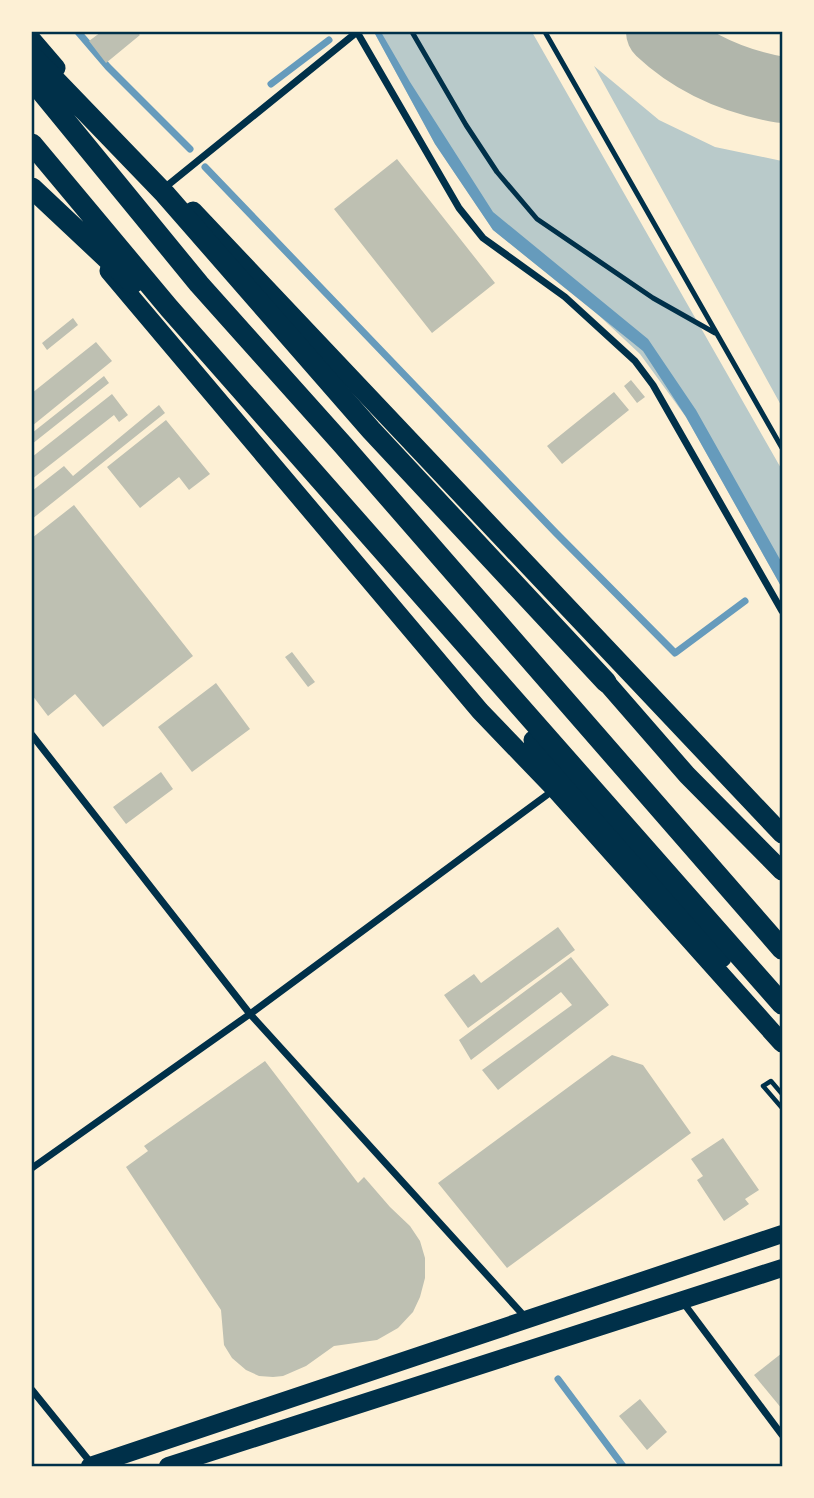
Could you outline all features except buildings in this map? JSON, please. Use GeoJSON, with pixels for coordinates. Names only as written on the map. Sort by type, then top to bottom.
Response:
{"type":"FeatureCollection","features":[{"type":"Feature","properties":{"kind":"highway"},"geometry":{"type":"LineString","coordinates":[[32,40],[782,834]]}},
{"type":"Feature","properties":{"kind":"highway"},"geometry":{"type":"LineString","coordinates":[[32,56],[165,194],[371,430],[606,682],[687,775],[782,871]]}},
{"type":"Feature","properties":{"kind":"highway"},"geometry":{"type":"LineString","coordinates":[[32,80],[199,284],[343,445],[782,949]]}},
{"type":"Feature","properties":{"kind":"highway"},"geometry":{"type":"LineString","coordinates":[[32,145],[169,309],[369,532],[782,1004]]}},
{"type":"Feature","properties":{"kind":"highway"},"geometry":{"type":"LineString","coordinates":[[32,188],[164,313],[317,477],[442,633],[533,740],[687,912],[782,1037]]}},
{"type":"Feature","properties":{"kind":"highway"},"geometry":{"type":"LineString","coordinates":[[32,188],[74,231],[199,376],[286,484],[480,711],[555,789],[782,1043]]}},
{"type":"Feature","properties":{"kind":"highway"},"geometry":{"type":"LineString","coordinates":[[32,204],[75,244],[125,276]]}},
{"type":"Feature","properties":{"kind":"main road"},"geometry":{"type":"LineString","coordinates":[[92,1466],[782,1234]]}},
{"type":"Feature","properties":{"kind":"main road"},"geometry":{"type":"LineString","coordinates":[[168,1466],[782,1268]]}},
{"type":"Feature","properties":{"kind":"street"},"geometry":{"type":"LineString","coordinates":[[168,185],[357,32],[459,208],[483,238],[565,297],[635,361],[653,385],[782,611]]}},
{"type":"Feature","properties":{"kind":"street"},"geometry":{"type":"LineString","coordinates":[[32,735],[250,1014],[526,1318]]}},
{"type":"Feature","properties":{"kind":"street"},"geometry":{"type":"LineString","coordinates":[[32,1168],[250,1014],[555,789]]}},
{"type":"Feature","properties":{"kind":"street"},"geometry":{"type":"LineString","coordinates":[[682,1300],[782,1435]]}},
{"type":"Feature","properties":{"kind":"street"},"geometry":{"type":"LineString","coordinates":[[32,1390],[92,1466]]}},
{"type":"Feature","properties":{"kind":"lane"},"geometry":{"type":"LineString","coordinates":[[412,32],[466,125],[497,172],[537,219],[653,298],[717,334]]}},
{"type":"Feature","properties":{"kind":"lane"},"geometry":{"type":"LineString","coordinates":[[545,32],[782,448]]}},
{"type":"Feature","properties":{"kind":"path"},"geometry":{"type":"LineString","coordinates":[[782,1094],[771,1081],[763,1086],[782,1108]]}},
{"type":"Feature","properties":{"kind":"shaded area"},"geometry":{"type":"Polygon","coordinates":[[[374,32],[532,32],[782,470],[782,588],[686,417],[640,354],[593,310],[493,230],[435,144],[374,32]]]}},
{"type":"Feature","properties":{"kind":"shaded area"},"geometry":{"type":"Polygon","coordinates":[[[594,66],[659,120],[715,147],[782,161],[782,407],[594,66]]]}},
{"type":"Feature","properties":{"kind":"water"},"geometry":{"type":"Polygon","coordinates":[[[374,32],[381,32],[493,212],[648,339],[696,410],[782,563],[782,588],[686,417],[643,351],[493,230],[435,144],[374,32]]]}},
{"type":"Feature","properties":{"kind":"waterway"},"geometry":{"type":"LineString","coordinates":[[78,32],[108,67],[190,149]]}},
{"type":"Feature","properties":{"kind":"waterway"},"geometry":{"type":"LineString","coordinates":[[271,84],[329,40]]}},
{"type":"Feature","properties":{"kind":"waterway"},"geometry":{"type":"LineString","coordinates":[[205,167],[556,533],[675,653],[745,601]]}},
{"type":"Feature","properties":{"kind":"waterway"},"geometry":{"type":"LineString","coordinates":[[558,1379],[623,1466]]}},
{"type":"Feature","properties":{"kind":"taxiway"},"geometry":{"type":"LineString","coordinates":[[659,32],[701,63],[732,77],[782,90]]}}]}
